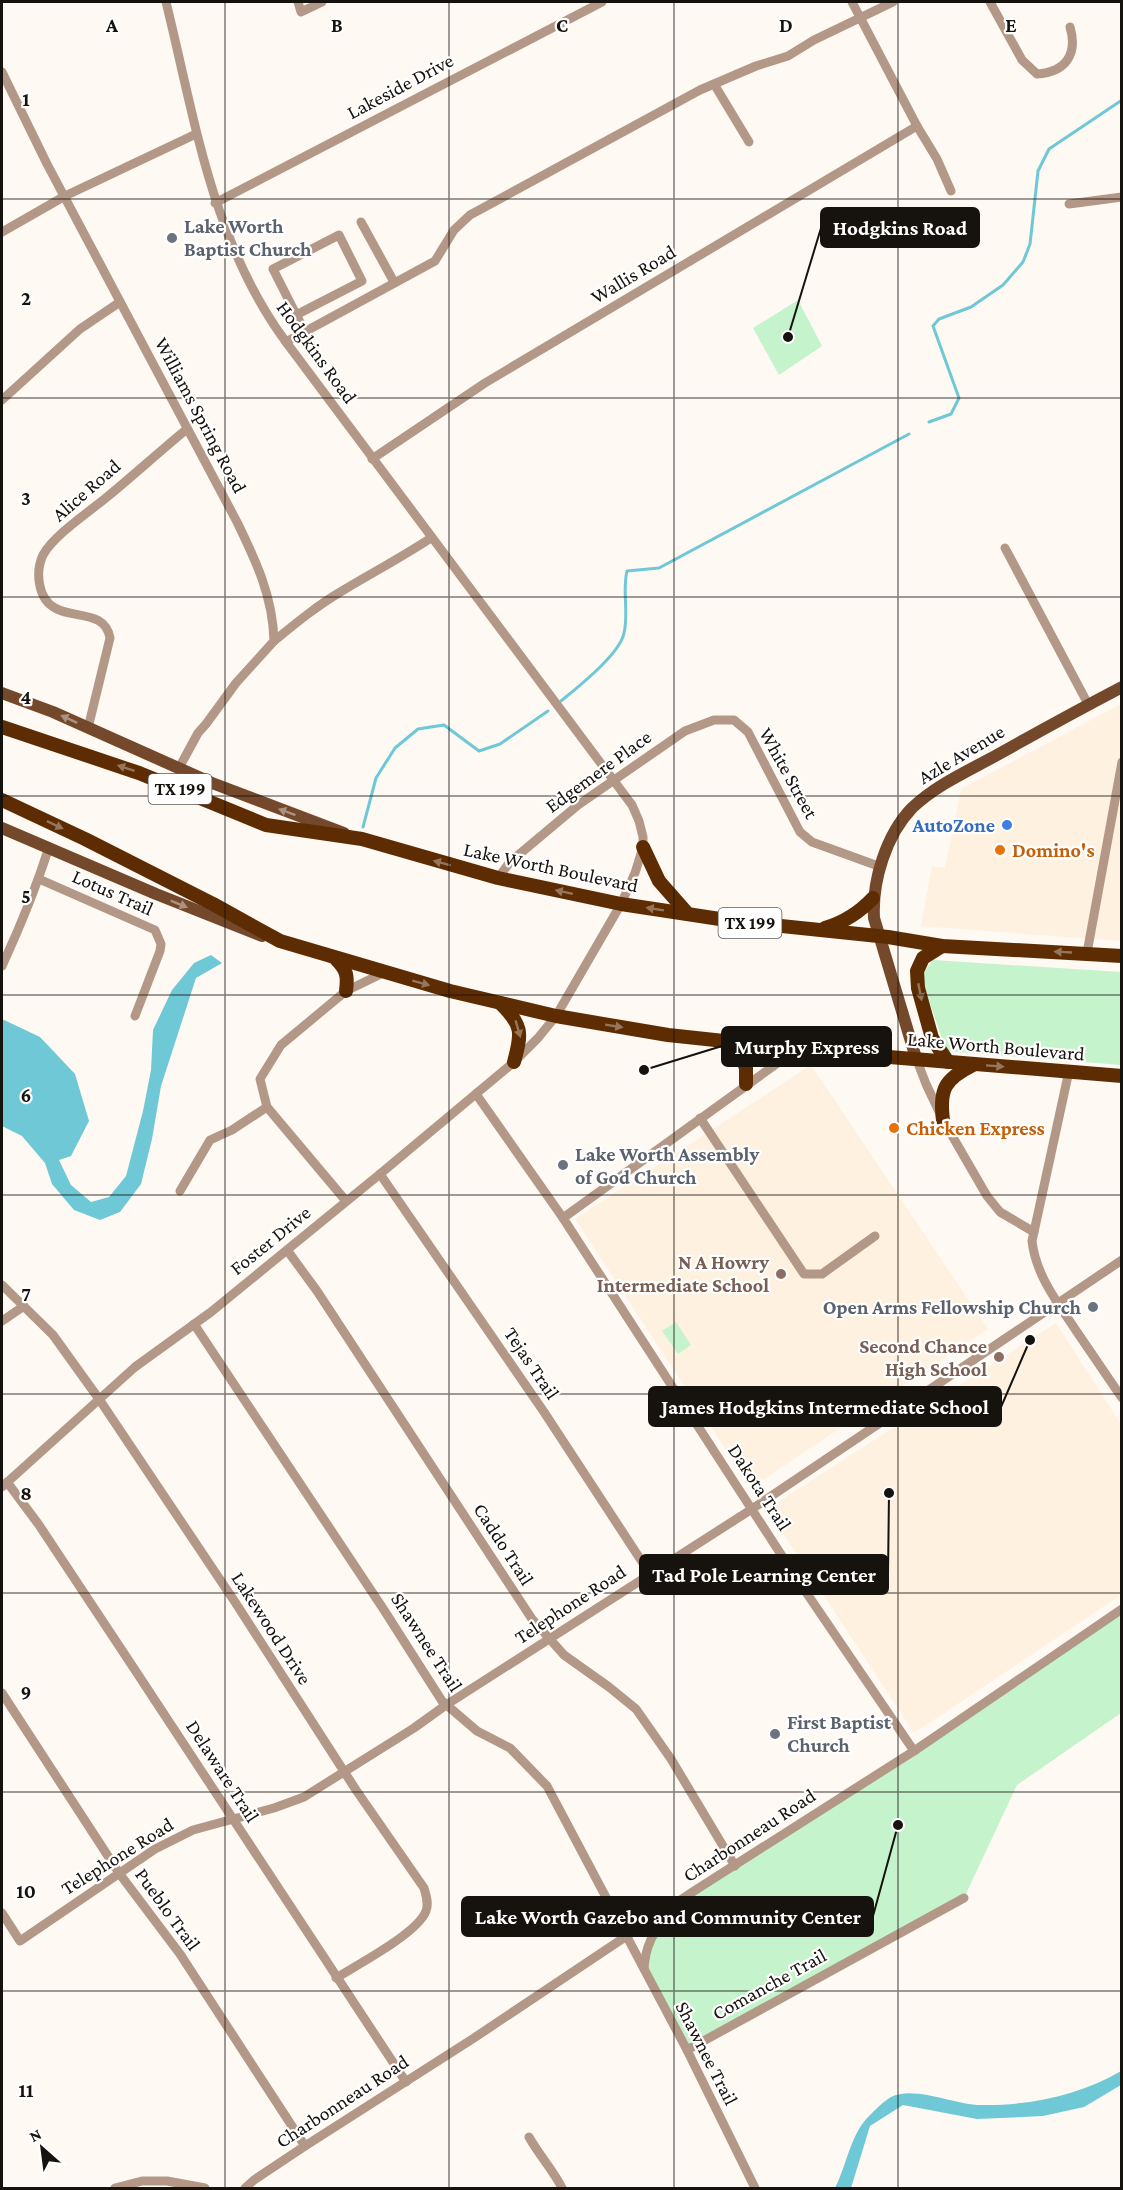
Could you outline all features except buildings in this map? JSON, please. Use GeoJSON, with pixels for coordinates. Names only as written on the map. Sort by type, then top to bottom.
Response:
{"type":"FeatureCollection","features":[{"type":"Feature","properties":{"kind":"highway","name":"TX 199"},"geometry":{"type":"LineString","coordinates":[[2,727],[140,772],[266,825],[362,839]]}},
{"type":"Feature","properties":{"kind":"highway"},"geometry":{"type":"LineString","coordinates":[[2,800],[85,839],[280,941]]}},
{"type":"Feature","properties":{"kind":"highway","name":"Lake Worth Boulevard"},"geometry":{"type":"LineString","coordinates":[[362,839],[498,878],[621,904],[942,946],[1122,956]]}},
{"type":"Feature","properties":{"kind":"highway"},"geometry":{"type":"LineString","coordinates":[[643,848],[659,881],[688,914]]}},
{"type":"Feature","properties":{"kind":"highway"},"geometry":{"type":"LineString","coordinates":[[818,930],[840,924],[862,910],[873,898]]}},
{"type":"Feature","properties":{"kind":"highway","name":"Lake Worth Boulevard"},"geometry":{"type":"LineString","coordinates":[[280,941],[383,973],[498,1002],[556,1016],[668,1035],[973,1065],[1122,1076]]}},
{"type":"Feature","properties":{"kind":"highway"},"geometry":{"type":"LineString","coordinates":[[942,946],[923,958],[917,971],[918,988],[932,1038],[948,1062]]}},
{"type":"Feature","properties":{"kind":"highway"},"geometry":{"type":"LineString","coordinates":[[336,959],[348,976],[346,991]]}},
{"type":"Feature","properties":{"kind":"highway"},"geometry":{"type":"LineString","coordinates":[[498,1002],[511,1014],[520,1031],[514,1062]]}},
{"type":"Feature","properties":{"kind":"highway"},"geometry":{"type":"LineString","coordinates":[[736,1043],[746,1068],[746,1084]]}},
{"type":"Feature","properties":{"kind":"highway"},"geometry":{"type":"LineString","coordinates":[[943,1120],[941,1102],[943,1090],[949,1080],[973,1065]]}},
{"type":"Feature","properties":{"kind":"main road","name":"Azle Avenue"},"geometry":{"type":"LineString","coordinates":[[916,1058],[874,918],[873,898],[893,834],[912,809],[940,786],[1122,687]]}},
{"type":"Feature","properties":{"kind":"main road","name":"Lake Worth Boulevard"},"geometry":{"type":"LineString","coordinates":[[2,693],[28,701],[179,768],[279,809],[362,839]]}},
{"type":"Feature","properties":{"kind":"main road","name":"Lake Worth Boulevard"},"geometry":{"type":"LineString","coordinates":[[2,828],[200,912],[280,941]]}},
{"type":"Feature","properties":{"kind":"street","name":"Hodgkins Road"},"geometry":{"type":"LineString","coordinates":[[166,2],[196,134],[215,203],[244,276],[286,342],[614,779],[632,805],[639,821],[643,848],[635,873],[621,904],[556,1016]]}},
{"type":"Feature","properties":{"kind":"street"},"geometry":{"type":"LineString","coordinates":[[298,2],[301,12],[322,2]]}},
{"type":"Feature","properties":{"kind":"street","name":"Lakeside Drive"},"geometry":{"type":"LineString","coordinates":[[215,203],[602,2]]}},
{"type":"Feature","properties":{"kind":"street"},"geometry":{"type":"LineString","coordinates":[[852,2],[917,126],[937,159],[951,191]]}},
{"type":"Feature","properties":{"kind":"street"},"geometry":{"type":"LineString","coordinates":[[286,342],[435,261],[454,230],[470,216],[714,84],[756,66],[788,56],[814,40],[893,2]]}},
{"type":"Feature","properties":{"kind":"street"},"geometry":{"type":"LineString","coordinates":[[990,2],[1022,60],[1037,74],[1052,72],[1065,63],[1071,54],[1074,40],[1070,27]]}},
{"type":"Feature","properties":{"kind":"street","name":"Williams Spring Road"},"geometry":{"type":"LineString","coordinates":[[2,72],[47,164],[259,566],[271,609],[274,641]]}},
{"type":"Feature","properties":{"kind":"street"},"geometry":{"type":"LineString","coordinates":[[714,84],[749,142]]}},
{"type":"Feature","properties":{"kind":"street","name":"Wallis Road"},"geometry":{"type":"LineString","coordinates":[[372,459],[485,383],[917,126]]}},
{"type":"Feature","properties":{"kind":"street"},"geometry":{"type":"LineString","coordinates":[[2,232],[65,196],[196,134]]}},
{"type":"Feature","properties":{"kind":"street"},"geometry":{"type":"LineString","coordinates":[[1069,204],[1122,196]]}},
{"type":"Feature","properties":{"kind":"street"},"geometry":{"type":"LineString","coordinates":[[361,222],[394,282]]}},
{"type":"Feature","properties":{"kind":"street"},"geometry":{"type":"LineString","coordinates":[[296,315],[362,281],[339,235],[273,269],[296,315],[305,332]]}},
{"type":"Feature","properties":{"kind":"street"},"geometry":{"type":"LineString","coordinates":[[2,400],[80,329],[120,302]]}},
{"type":"Feature","properties":{"kind":"street","name":"Alice Road"},"geometry":{"type":"LineString","coordinates":[[88,728],[110,638],[109,631],[95,618],[74,616],[53,608],[39,589],[40,564],[48,549],[73,524],[187,429]]}},
{"type":"Feature","properties":{"kind":"street"},"geometry":{"type":"LineString","coordinates":[[179,768],[198,733],[236,683],[274,641],[342,591],[431,538]]}},
{"type":"Feature","properties":{"kind":"street"},"geometry":{"type":"LineString","coordinates":[[1005,548],[1088,704]]}},
{"type":"Feature","properties":{"kind":"street","name":"Edgemere Place"},"geometry":{"type":"LineString","coordinates":[[498,878],[510,862],[578,805],[685,731],[714,720],[734,720]]}},
{"type":"Feature","properties":{"kind":"street","name":"White Street"},"geometry":{"type":"LineString","coordinates":[[734,720],[748,732],[800,832],[812,842],[881,867]]}},
{"type":"Feature","properties":{"kind":"street"},"geometry":{"type":"LineString","coordinates":[[1087,953],[1122,762]]}},
{"type":"Feature","properties":{"kind":"street"},"geometry":{"type":"LineString","coordinates":[[2,966],[39,879],[48,847]]}},
{"type":"Feature","properties":{"kind":"street","name":"Lotus Trail"},"geometry":{"type":"LineString","coordinates":[[39,879],[155,930],[161,945],[160,951],[135,1016]]}},
{"type":"Feature","properties":{"kind":"street"},"geometry":{"type":"LineString","coordinates":[[346,1201],[267,1107],[260,1080],[275,1052],[346,991],[383,973]]}},
{"type":"Feature","properties":{"kind":"street","name":"Foster Drive"},"geometry":{"type":"LineString","coordinates":[[4,1485],[135,1367],[194,1324],[287,1250],[476,1095],[514,1062],[556,1016]]}},
{"type":"Feature","properties":{"kind":"street"},"geometry":{"type":"LineString","coordinates":[[563,1218],[797,1048]]}},
{"type":"Feature","properties":{"kind":"street"},"geometry":{"type":"LineString","coordinates":[[916,1058],[943,1120],[994,1207],[1034,1232]]}},
{"type":"Feature","properties":{"kind":"street"},"geometry":{"type":"LineString","coordinates":[[1069,1071],[1032,1241],[1034,1255],[1044,1281],[1122,1398]]}},
{"type":"Feature","properties":{"kind":"street","name":"Dakota Trail"},"geometry":{"type":"LineString","coordinates":[[476,1095],[563,1218],[752,1509],[914,1750]]}},
{"type":"Feature","properties":{"kind":"street"},"geometry":{"type":"LineString","coordinates":[[180,1191],[210,1140],[232,1130],[267,1107]]}},
{"type":"Feature","properties":{"kind":"street"},"geometry":{"type":"LineString","coordinates":[[700,1118],[804,1274],[822,1274],[875,1236]]}},
{"type":"Feature","properties":{"kind":"street","name":"Tejas Trail"},"geometry":{"type":"LineString","coordinates":[[380,1174],[544,1412],[650,1574]]}},
{"type":"Feature","properties":{"kind":"street","name":"Caddo Trail"},"geometry":{"type":"LineString","coordinates":[[287,1250],[317,1291],[532,1619],[564,1655],[636,1709],[671,1759],[735,1866]]}},
{"type":"Feature","properties":{"kind":"street","name":"Telephone Road"},"geometry":{"type":"LineString","coordinates":[[2,1913],[20,1941],[119,1873],[176,1838],[193,1830],[233,1820],[304,1797],[752,1509],[1122,1260]]}},
{"type":"Feature","properties":{"kind":"street","name":"Lakewood Drive"},"geometry":{"type":"LineString","coordinates":[[2,1285],[53,1335],[99,1399],[235,1602],[344,1771],[424,1888],[427,1898],[426,1910],[405,1935],[336,1978]]}},
{"type":"Feature","properties":{"kind":"street"},"geometry":{"type":"LineString","coordinates":[[2,1321],[24,1306]]}},
{"type":"Feature","properties":{"kind":"street","name":"Shawnee Trail"},"geometry":{"type":"LineString","coordinates":[[194,1324],[446,1705],[477,1731],[510,1748],[547,1786],[687,2050],[755,2188]]}},
{"type":"Feature","properties":{"kind":"street","name":"Delaware Trail"},"geometry":{"type":"LineString","coordinates":[[4,1485],[39,1525],[406,2082]]}},
{"type":"Feature","properties":{"kind":"street","name":"Charbonneau Road"},"geometry":{"type":"LineString","coordinates":[[245,2188],[305,2146],[914,1750],[1122,1609]]}},
{"type":"Feature","properties":{"kind":"street","name":"Pueblo Trail"},"geometry":{"type":"LineString","coordinates":[[2,1694],[119,1873],[180,1954],[305,2146]]}},
{"type":"Feature","properties":{"kind":"street","name":"Comanche Trail"},"geometry":{"type":"LineString","coordinates":[[687,2050],[964,1898]]}},
{"type":"Feature","properties":{"kind":"street"},"geometry":{"type":"LineString","coordinates":[[644,1969],[645,1953],[654,1931],[675,1905]]}},
{"type":"Feature","properties":{"kind":"street"},"geometry":{"type":"LineString","coordinates":[[529,2137],[554,2172],[562,2188]]}},
{"type":"Feature","properties":{"kind":"street"},"geometry":{"type":"LineString","coordinates":[[115,2188],[142,2181],[166,2181],[205,2188]]}},
{"type":"Feature","properties":{"kind":"shaded area"},"geometry":{"type":"Polygon","coordinates":[[[1121,704],[1121,941],[921,926],[932,866],[945,868],[961,789],[1121,704]]]}},
{"type":"Feature","properties":{"kind":"shaded area","name":"N A Howry Intermediate School"},"geometry":{"type":"Polygon","coordinates":[[[811,1065],[988,1329],[751,1488],[575,1219],[811,1065]]]}},
{"type":"Feature","properties":{"kind":"shaded area"},"geometry":{"type":"Polygon","coordinates":[[[1056,1323],[1121,1424],[1121,1595],[914,1733],[767,1509],[1056,1323]]]}},
{"type":"Feature","properties":{"kind":"green space"},"geometry":{"type":"Polygon","coordinates":[[[798,300],[822,346],[779,375],[753,328],[798,300]]]}},
{"type":"Feature","properties":{"kind":"green space"},"geometry":{"type":"Polygon","coordinates":[[[933,960],[1121,972],[1121,1065],[946,1051],[921,976],[933,960]]]}},
{"type":"Feature","properties":{"kind":"green space"},"geometry":{"type":"Polygon","coordinates":[[[676,1322],[691,1345],[678,1354],[662,1331],[676,1322]]]}},
{"type":"Feature","properties":{"kind":"green space"},"geometry":{"type":"Polygon","coordinates":[[[1121,1609],[1121,1713],[1017,1785],[964,1898],[687,2050],[644,1969],[649,1942],[674,1904],[1121,1609]]]}},
{"type":"Feature","properties":{"kind":"water"},"geometry":{"type":"Polygon","coordinates":[[[211,955],[222,963],[196,978],[161,1086],[141,1184],[120,1212],[100,1220],[74,1210],[52,1184],[45,1163],[22,1136],[2,1126],[2,1019],[40,1037],[75,1074],[89,1121],[71,1156],[59,1160],[71,1185],[91,1202],[109,1197],[126,1176],[151,1070],[153,1030],[172,990],[194,963],[211,955]]]}},
{"type":"Feature","properties":{"kind":"water"},"geometry":{"type":"Polygon","coordinates":[[[1121,2071],[1121,2085],[1084,2107],[1043,2116],[977,2119],[903,2105],[870,2126],[851,2188],[835,2188],[858,2131],[870,2115],[891,2097],[900,2094],[923,2094],[981,2105],[1035,2101],[1072,2093],[1121,2071]]]}},
{"type":"Feature","properties":{"kind":"waterway"},"geometry":{"type":"LineString","coordinates":[[929,422],[951,414],[959,398],[933,326],[939,319],[971,307],[1003,285],[1023,262],[1030,244],[1038,171],[1049,149],[1122,100]]}},
{"type":"Feature","properties":{"kind":"waterway"},"geometry":{"type":"LineString","coordinates":[[561,701],[597,670],[621,641],[625,625],[627,571],[659,568],[909,434]]}},
{"type":"Feature","properties":{"kind":"waterway"},"geometry":{"type":"LineString","coordinates":[[363,827],[376,778],[395,748],[418,729],[444,725],[479,751],[500,744],[548,711]]}},
{"type":"Feature","properties":{"kind":"place","name":"Lake Worth Baptist Church"},"geometry":{"type":"Point","coordinates":[172,238]}},
{"type":"Feature","properties":{"kind":"place","name":"Hodgkins Road"},"geometry":{"type":"Point","coordinates":[788,337]}},
{"type":"Feature","properties":{"kind":"place","name":"AutoZone"},"geometry":{"type":"Point","coordinates":[1007,825]}},
{"type":"Feature","properties":{"kind":"place","name":"Domino's"},"geometry":{"type":"Point","coordinates":[1000,850]}},
{"type":"Feature","properties":{"kind":"place","name":"Murphy Express"},"geometry":{"type":"Point","coordinates":[644,1070]}},
{"type":"Feature","properties":{"kind":"place","name":"Chicken Express"},"geometry":{"type":"Point","coordinates":[894,1128]}},
{"type":"Feature","properties":{"kind":"place","name":"Lake Worth Assembly of God Church"},"geometry":{"type":"Point","coordinates":[563,1165]}},
{"type":"Feature","properties":{"kind":"place","name":"N A Howry Intermediate School"},"geometry":{"type":"Point","coordinates":[781,1274]}},
{"type":"Feature","properties":{"kind":"place","name":"Open Arms Fellowship Church"},"geometry":{"type":"Point","coordinates":[1093,1307]}},
{"type":"Feature","properties":{"kind":"place","name":"James Hodgkins Intermediate School"},"geometry":{"type":"Point","coordinates":[1030,1340]}},
{"type":"Feature","properties":{"kind":"place","name":"Second Chance High School"},"geometry":{"type":"Point","coordinates":[999,1357]}},
{"type":"Feature","properties":{"kind":"place","name":"Tad Pole Learning Center"},"geometry":{"type":"Point","coordinates":[889,1493]}},
{"type":"Feature","properties":{"kind":"place","name":"First Baptist Church"},"geometry":{"type":"Point","coordinates":[775,1734]}},
{"type":"Feature","properties":{"kind":"place","name":"Lake Worth Gazebo and Community Center"},"geometry":{"type":"Point","coordinates":[898,1825]}}]}
